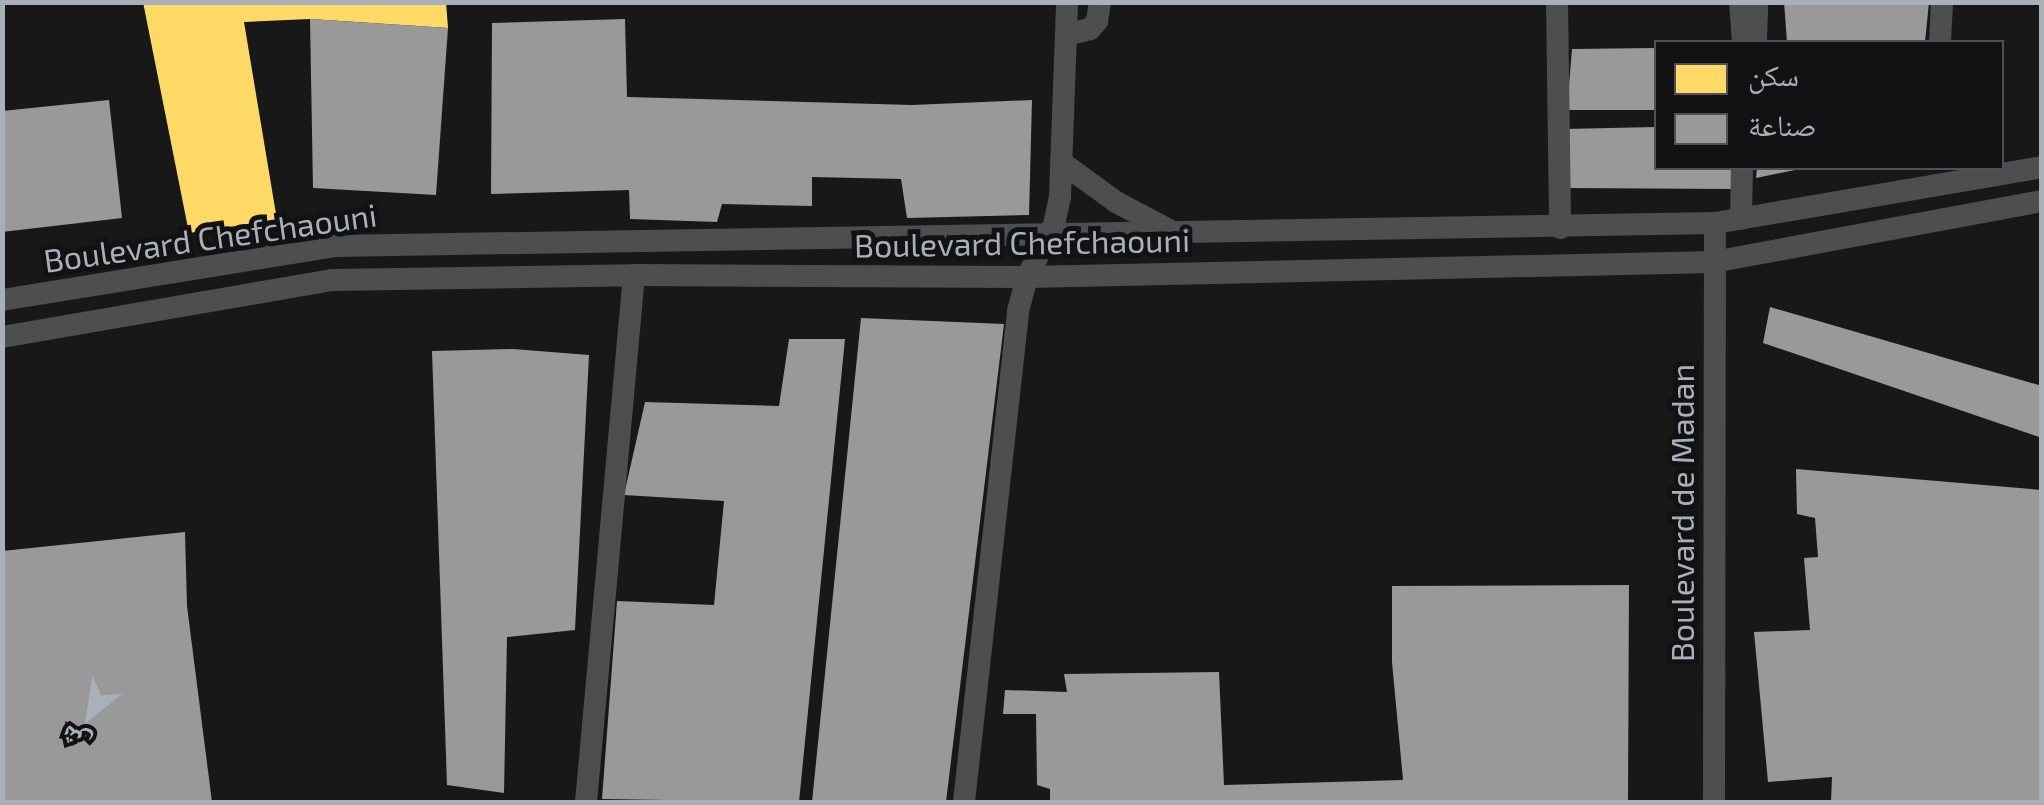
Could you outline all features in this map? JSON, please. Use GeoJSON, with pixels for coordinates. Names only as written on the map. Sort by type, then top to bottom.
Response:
{"type":"FeatureCollection","features":[{"type":"Feature","properties":{"kind":"street"},"geometry":{"type":"LineString","coordinates":[[964,802],[1018,311],[1027,277],[1050,237],[1060,197],[1067,2]]}},
{"type":"Feature","properties":{"kind":"street"},"geometry":{"type":"LineString","coordinates":[[1066,35],[1090,28],[1098,20],[1100,2]]}},
{"type":"Feature","properties":{"kind":"street"},"geometry":{"type":"LineString","coordinates":[[1557,2],[1560,228]]}},
{"type":"Feature","properties":{"kind":"street"},"geometry":{"type":"LineString","coordinates":[[1740,2],[1743,40]]}},
{"type":"Feature","properties":{"kind":"street"},"geometry":{"type":"LineString","coordinates":[[1756,40],[1757,2]]}},
{"type":"Feature","properties":{"kind":"street"},"geometry":{"type":"LineString","coordinates":[[1940,40],[1942,2]]}},
{"type":"Feature","properties":{"kind":"street"},"geometry":{"type":"LineString","coordinates":[[1061,162],[1116,202],[1177,233]]}},
{"type":"Feature","properties":{"kind":"street","name":"Boulevard Chefchaouni"},"geometry":{"type":"LineString","coordinates":[[2,300],[335,246],[1715,224],[1933,177],[2042,167]]}},
{"type":"Feature","properties":{"kind":"street"},"geometry":{"type":"LineString","coordinates":[[1742,170],[1745,218]]}},
{"type":"Feature","properties":{"kind":"street"},"geometry":{"type":"LineString","coordinates":[[1745,218],[1750,170]]}},
{"type":"Feature","properties":{"kind":"street","name":"Boulevard Chefchaouni"},"geometry":{"type":"LineString","coordinates":[[2,336],[332,280],[634,275],[1027,277],[1713,262],[2042,200]]}},
{"type":"Feature","properties":{"kind":"street","name":"Boulevard de Madan"},"geometry":{"type":"LineString","coordinates":[[1714,802],[1715,224]]}},
{"type":"Feature","properties":{"kind":"street"},"geometry":{"type":"LineString","coordinates":[[1389,230],[1391,268]]}},
{"type":"Feature","properties":{"kind":"street"},"geometry":{"type":"LineString","coordinates":[[586,802],[634,275]]}},
{"type":"Feature","properties":{"kind":"building: سكن"},"geometry":{"type":"Polygon","coordinates":[[[143,2],[446,2],[448,28],[310,19],[244,22],[277,220],[189,233],[143,2]]]}},
{"type":"Feature","properties":{"kind":"building: صناعة"},"geometry":{"type":"Polygon","coordinates":[[[1784,2],[1929,2],[1925,40],[1787,40],[1784,2]]]}},
{"type":"Feature","properties":{"kind":"building: صناعة"},"geometry":{"type":"Polygon","coordinates":[[[310,19],[448,28],[436,195],[313,188],[310,19]]]}},
{"type":"Feature","properties":{"kind":"building: صناعة"},"geometry":{"type":"Polygon","coordinates":[[[625,19],[627,97],[912,105],[1032,100],[1029,215],[907,218],[901,179],[812,177],[812,206],[722,204],[717,222],[630,219],[629,190],[491,194],[492,23],[625,19]]]}},
{"type":"Feature","properties":{"kind":"building: صناعة"},"geometry":{"type":"Polygon","coordinates":[[[1654,48],[1654,110],[1567,110],[1572,49],[1654,48]]]}},
{"type":"Feature","properties":{"kind":"building: صناعة"},"geometry":{"type":"Polygon","coordinates":[[[109,100],[122,218],[2,232],[2,111],[109,100]]]}},
{"type":"Feature","properties":{"kind":"building: صناعة"},"geometry":{"type":"Polygon","coordinates":[[[1654,127],[1654,170],[1733,170],[1732,189],[1565,188],[1564,129],[1654,127]]]}},
{"type":"Feature","properties":{"kind":"building: صناعة"},"geometry":{"type":"Polygon","coordinates":[[[1757,170],[1795,170],[1756,178],[1757,170]]]}},
{"type":"Feature","properties":{"kind":"building: صناعة"},"geometry":{"type":"Polygon","coordinates":[[[1770,307],[2042,386],[2042,438],[1763,343],[1770,307]]]}},
{"type":"Feature","properties":{"kind":"building: صناعة"},"geometry":{"type":"Polygon","coordinates":[[[861,318],[1004,324],[946,802],[812,802],[861,318]]]}},
{"type":"Feature","properties":{"kind":"building: صناعة"},"geometry":{"type":"Polygon","coordinates":[[[789,339],[845,339],[799,802],[602,799],[617,601],[714,605],[724,501],[624,495],[645,402],[779,406],[789,339]]]}},
{"type":"Feature","properties":{"kind":"building: صناعة"},"geometry":{"type":"Polygon","coordinates":[[[513,349],[589,355],[575,630],[507,637],[504,793],[447,785],[432,351],[513,349]]]}},
{"type":"Feature","properties":{"kind":"building: صناعة"},"geometry":{"type":"Polygon","coordinates":[[[1796,469],[2042,490],[2042,802],[1831,802],[1832,777],[1768,782],[1754,632],[1810,630],[1804,558],[1818,557],[1815,518],[1797,514],[1796,469]]]}},
{"type":"Feature","properties":{"kind":"building: صناعة"},"geometry":{"type":"Polygon","coordinates":[[[185,532],[187,606],[212,802],[2,802],[2,551],[185,532]]]}},
{"type":"Feature","properties":{"kind":"building: صناعة"},"geometry":{"type":"Polygon","coordinates":[[[1629,585],[1628,802],[1050,802],[1050,789],[1037,785],[1036,714],[1003,714],[1005,690],[1067,692],[1064,674],[1219,672],[1224,785],[1403,780],[1392,662],[1392,586],[1629,585]]]}}]}
